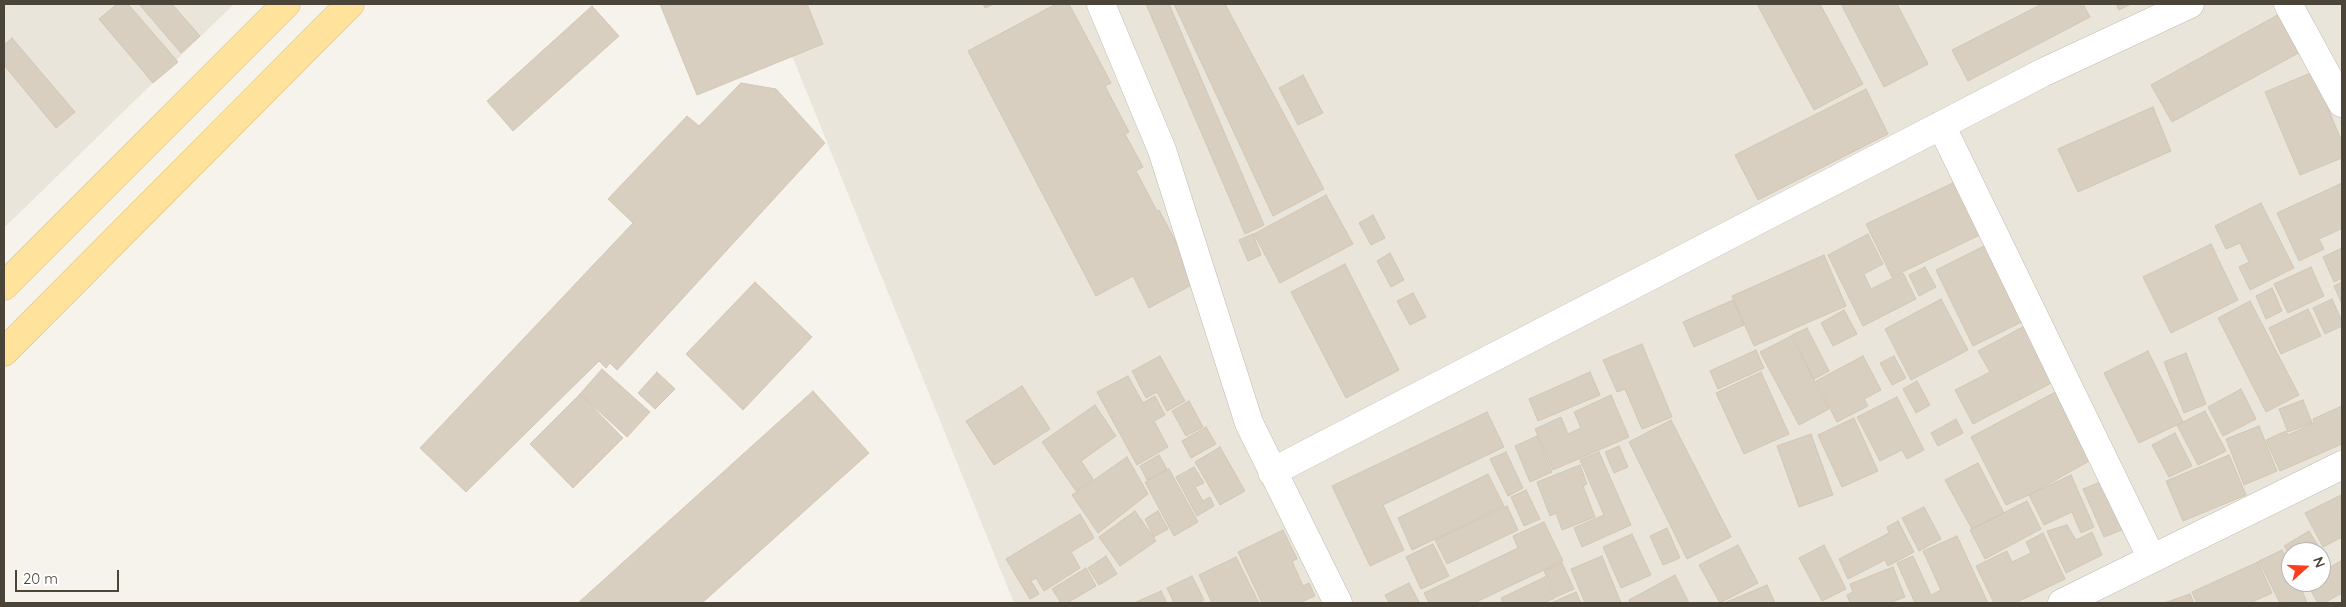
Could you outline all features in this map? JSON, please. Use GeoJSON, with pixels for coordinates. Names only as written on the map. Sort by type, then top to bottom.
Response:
{"type":"FeatureCollection","features":[{"type":"Feature","properties":{"kind":"main road"},"geometry":{"type":"LineString","coordinates":[[4,286],[286,4]]}},
{"type":"Feature","properties":{"kind":"main road"},"geometry":{"type":"LineString","coordinates":[[4,352],[350,4]]}},
{"type":"Feature","properties":{"kind":"street"},"geometry":{"type":"LineString","coordinates":[[1101,4],[1162,150],[1246,414],[1272,472],[1338,603]]}},
{"type":"Feature","properties":{"kind":"street"},"geometry":{"type":"LineString","coordinates":[[1272,472],[2044,72],[2190,4]]}},
{"type":"Feature","properties":{"kind":"street"},"geometry":{"type":"LineString","coordinates":[[2288,4],[2342,103]]}},
{"type":"Feature","properties":{"kind":"street"},"geometry":{"type":"LineString","coordinates":[[1941,125],[2152,559]]}},
{"type":"Feature","properties":{"kind":"street"},"geometry":{"type":"LineString","coordinates":[[2062,603],[2342,465]]}},
{"type":"Feature","properties":{"kind":"shaded area"},"geometry":{"type":"Polygon","coordinates":[[[4,4],[234,4],[4,228],[4,4]]]}},
{"type":"Feature","properties":{"kind":"shaded area"},"geometry":{"type":"Polygon","coordinates":[[[771,4],[2342,4],[2342,603],[1014,603],[771,4]]]}},
{"type":"Feature","properties":{"kind":"building"},"geometry":{"type":"Polygon","coordinates":[[[117,4],[128,4],[178,62],[153,83],[99,19],[117,4]]]}},
{"type":"Feature","properties":{"kind":"building"},"geometry":{"type":"Polygon","coordinates":[[[139,4],[172,4],[200,36],[181,53],[139,4]]]}},
{"type":"Feature","properties":{"kind":"building"},"geometry":{"type":"Polygon","coordinates":[[[660,4],[807,4],[823,44],[697,95],[660,4]]]}},
{"type":"Feature","properties":{"kind":"building"},"geometry":{"type":"Polygon","coordinates":[[[983,4],[994,4],[985,8],[983,4]]]}},
{"type":"Feature","properties":{"kind":"building"},"geometry":{"type":"Polygon","coordinates":[[[1056,4],[1069,4],[1111,83],[1105,86],[1129,132],[1125,134],[1143,167],[1136,171],[1197,282],[1149,308],[1133,276],[1096,296],[968,51],[1056,4]]]}},
{"type":"Feature","properties":{"kind":"building"},"geometry":{"type":"Polygon","coordinates":[[[1146,4],[1169,4],[1264,225],[1245,234],[1146,4]]]}},
{"type":"Feature","properties":{"kind":"building"},"geometry":{"type":"Polygon","coordinates":[[[1174,4],[1225,4],[1324,189],[1273,216],[1174,4]]]}},
{"type":"Feature","properties":{"kind":"building"},"geometry":{"type":"Polygon","coordinates":[[[1757,4],[1820,4],[1863,84],[1814,110],[1757,4]]]}},
{"type":"Feature","properties":{"kind":"building"},"geometry":{"type":"Polygon","coordinates":[[[1841,4],[1897,4],[1928,64],[1884,87],[1841,4]]]}},
{"type":"Feature","properties":{"kind":"building"},"geometry":{"type":"Polygon","coordinates":[[[2042,4],[2083,4],[2090,17],[1968,81],[1952,50],[2042,4]]]}},
{"type":"Feature","properties":{"kind":"building"},"geometry":{"type":"Polygon","coordinates":[[[2116,4],[2131,4],[2119,10],[2116,4]]]}},
{"type":"Feature","properties":{"kind":"building"},"geometry":{"type":"Polygon","coordinates":[[[592,6],[619,36],[513,131],[487,101],[592,6]]]}},
{"type":"Feature","properties":{"kind":"building"},"geometry":{"type":"Polygon","coordinates":[[[2283,12],[2304,50],[2172,122],[2151,85],[2283,12]]]}},
{"type":"Feature","properties":{"kind":"building"},"geometry":{"type":"Polygon","coordinates":[[[12,38],[75,112],[56,128],[4,65],[4,45],[12,38]]]}},
{"type":"Feature","properties":{"kind":"building"},"geometry":{"type":"Polygon","coordinates":[[[2313,72],[2342,142],[2342,158],[2300,175],[2265,92],[2313,72]]]}},
{"type":"Feature","properties":{"kind":"building"},"geometry":{"type":"Polygon","coordinates":[[[1303,75],[1323,113],[1298,125],[1279,88],[1303,75]]]}},
{"type":"Feature","properties":{"kind":"building"},"geometry":{"type":"Polygon","coordinates":[[[741,83],[776,89],[825,143],[617,370],[610,363],[606,368],[599,361],[466,492],[420,448],[633,223],[608,199],[687,116],[699,126],[741,83]]]}},
{"type":"Feature","properties":{"kind":"building"},"geometry":{"type":"Polygon","coordinates":[[[1866,89],[1888,134],[1758,200],[1735,155],[1866,89]]]}},
{"type":"Feature","properties":{"kind":"building"},"geometry":{"type":"Polygon","coordinates":[[[2153,107],[2171,151],[2078,192],[2058,149],[2153,107]]]}},
{"type":"Feature","properties":{"kind":"building"},"geometry":{"type":"Polygon","coordinates":[[[1957,181],[1982,234],[1892,277],[1866,224],[1957,181]]]}},
{"type":"Feature","properties":{"kind":"building"},"geometry":{"type":"Polygon","coordinates":[[[2342,183],[2342,232],[2341,229],[2319,239],[2324,249],[2299,261],[2277,213],[2342,183]]]}},
{"type":"Feature","properties":{"kind":"building"},"geometry":{"type":"Polygon","coordinates":[[[1326,195],[1353,244],[1280,283],[1254,234],[1326,195]]]}},
{"type":"Feature","properties":{"kind":"building"},"geometry":{"type":"Polygon","coordinates":[[[2261,203],[2294,268],[2250,290],[2239,267],[2249,262],[2240,243],[2226,249],[2215,226],[2261,203]]]}},
{"type":"Feature","properties":{"kind":"building"},"geometry":{"type":"Polygon","coordinates":[[[1373,215],[1385,238],[1371,245],[1359,223],[1373,215]]]}},
{"type":"Feature","properties":{"kind":"building"},"geometry":{"type":"Polygon","coordinates":[[[1253,234],[1261,255],[1248,261],[1239,240],[1253,234]]]}},
{"type":"Feature","properties":{"kind":"building"},"geometry":{"type":"Polygon","coordinates":[[[1868,234],[1883,264],[1864,274],[1871,289],[1903,273],[1916,299],[1863,326],[1828,255],[1868,234]]]}},
{"type":"Feature","properties":{"kind":"building"},"geometry":{"type":"Polygon","coordinates":[[[1990,243],[2028,319],[1973,346],[1936,270],[1990,243]]]}},
{"type":"Feature","properties":{"kind":"building"},"geometry":{"type":"Polygon","coordinates":[[[2211,244],[2238,300],[2171,333],[2143,277],[2211,244]]]}},
{"type":"Feature","properties":{"kind":"building"},"geometry":{"type":"Polygon","coordinates":[[[2342,248],[2342,278],[2334,282],[2323,257],[2342,248]]]}},
{"type":"Feature","properties":{"kind":"building"},"geometry":{"type":"Polygon","coordinates":[[[1390,253],[1404,280],[1391,287],[1377,261],[1390,253]]]}},
{"type":"Feature","properties":{"kind":"building"},"geometry":{"type":"Polygon","coordinates":[[[1824,255],[1846,306],[1754,346],[1732,296],[1824,255]]]}},
{"type":"Feature","properties":{"kind":"building"},"geometry":{"type":"Polygon","coordinates":[[[1345,264],[1399,370],[1346,398],[1291,292],[1345,264]]]}},
{"type":"Feature","properties":{"kind":"building"},"geometry":{"type":"Polygon","coordinates":[[[1925,267],[1936,287],[1919,296],[1909,275],[1925,267]]]}},
{"type":"Feature","properties":{"kind":"building"},"geometry":{"type":"Polygon","coordinates":[[[2311,267],[2324,296],[2288,313],[2274,284],[2311,267]]]}},
{"type":"Feature","properties":{"kind":"building"},"geometry":{"type":"Polygon","coordinates":[[[755,282],[812,337],[743,410],[686,354],[755,282]]]}},
{"type":"Feature","properties":{"kind":"building"},"geometry":{"type":"Polygon","coordinates":[[[2342,282],[2342,304],[2334,286],[2342,282]]]}},
{"type":"Feature","properties":{"kind":"building"},"geometry":{"type":"Polygon","coordinates":[[[2272,288],[2282,311],[2266,319],[2256,296],[2272,288]]]}},
{"type":"Feature","properties":{"kind":"building"},"geometry":{"type":"Polygon","coordinates":[[[1413,293],[1426,317],[1410,325],[1397,301],[1413,293]]]}},
{"type":"Feature","properties":{"kind":"building"},"geometry":{"type":"Polygon","coordinates":[[[1941,299],[1968,350],[1911,380],[1885,329],[1941,299]]]}},
{"type":"Feature","properties":{"kind":"building"},"geometry":{"type":"Polygon","coordinates":[[[2332,299],[2342,321],[2342,326],[2325,334],[2313,308],[2332,299]]]}},
{"type":"Feature","properties":{"kind":"building"},"geometry":{"type":"Polygon","coordinates":[[[1733,300],[1744,325],[1694,347],[1683,322],[1733,300]]]}},
{"type":"Feature","properties":{"kind":"building"},"geometry":{"type":"Polygon","coordinates":[[[2250,301],[2299,395],[2266,412],[2218,318],[2250,301]]]}},
{"type":"Feature","properties":{"kind":"building"},"geometry":{"type":"Polygon","coordinates":[[[2308,309],[2321,336],[2281,354],[2269,328],[2308,309]]]}},
{"type":"Feature","properties":{"kind":"building"},"geometry":{"type":"Polygon","coordinates":[[[1844,310],[1857,334],[1833,346],[1821,323],[1844,310]]]}},
{"type":"Feature","properties":{"kind":"building"},"geometry":{"type":"Polygon","coordinates":[[[2030,323],[2059,379],[1973,424],[1955,390],[1990,372],[1978,351],[2030,323]]]}},
{"type":"Feature","properties":{"kind":"building"},"geometry":{"type":"Polygon","coordinates":[[[1807,328],[1829,371],[1814,379],[1792,335],[1807,328]]]}},
{"type":"Feature","properties":{"kind":"building"},"geometry":{"type":"Polygon","coordinates":[[[1791,336],[1829,409],[1799,425],[1760,352],[1791,336]]]}},
{"type":"Feature","properties":{"kind":"building"},"geometry":{"type":"Polygon","coordinates":[[[1642,344],[1672,417],[1642,429],[1625,389],[1617,392],[1603,360],[1642,344]]]}},
{"type":"Feature","properties":{"kind":"building"},"geometry":{"type":"Polygon","coordinates":[[[1756,350],[1764,368],[1718,389],[1710,371],[1756,350]]]}},
{"type":"Feature","properties":{"kind":"building"},"geometry":{"type":"Polygon","coordinates":[[[2148,351],[2183,422],[2139,443],[2104,373],[2148,351]]]}},
{"type":"Feature","properties":{"kind":"building"},"geometry":{"type":"Polygon","coordinates":[[[2186,353],[2206,404],[2184,413],[2164,362],[2186,353]]]}},
{"type":"Feature","properties":{"kind":"building"},"geometry":{"type":"Polygon","coordinates":[[[1160,356],[1185,401],[1167,411],[1157,392],[1146,398],[1132,371],[1160,356]]]}},
{"type":"Feature","properties":{"kind":"building"},"geometry":{"type":"Polygon","coordinates":[[[1863,356],[1881,390],[1864,399],[1868,406],[1837,422],[1816,381],[1863,356]]]}},
{"type":"Feature","properties":{"kind":"building"},"geometry":{"type":"Polygon","coordinates":[[[1894,356],[1906,378],[1892,385],[1880,363],[1894,356]]]}},
{"type":"Feature","properties":{"kind":"building"},"geometry":{"type":"Polygon","coordinates":[[[602,369],[650,412],[627,437],[580,394],[602,369]]]}},
{"type":"Feature","properties":{"kind":"building"},"geometry":{"type":"Polygon","coordinates":[[[657,372],[675,389],[655,409],[638,393],[657,372]]]}},
{"type":"Feature","properties":{"kind":"building"},"geometry":{"type":"Polygon","coordinates":[[[1590,372],[1600,395],[1538,421],[1529,399],[1590,372]]]}},
{"type":"Feature","properties":{"kind":"building"},"geometry":{"type":"Polygon","coordinates":[[[1761,372],[1789,434],[1744,454],[1716,393],[1761,372]]]}},
{"type":"Feature","properties":{"kind":"building"},"geometry":{"type":"Polygon","coordinates":[[[1128,376],[1143,403],[1155,396],[1165,415],[1154,421],[1168,447],[1137,465],[1097,392],[1128,376]]]}},
{"type":"Feature","properties":{"kind":"building"},"geometry":{"type":"Polygon","coordinates":[[[1917,381],[1930,405],[1916,413],[1903,389],[1917,381]]]}},
{"type":"Feature","properties":{"kind":"building"},"geometry":{"type":"Polygon","coordinates":[[[1022,386],[1050,429],[994,465],[966,421],[1022,386]]]}},
{"type":"Feature","properties":{"kind":"building"},"geometry":{"type":"Polygon","coordinates":[[[2063,388],[2098,456],[2029,495],[2006,505],[1971,437],[2063,388]]]}},
{"type":"Feature","properties":{"kind":"building"},"geometry":{"type":"Polygon","coordinates":[[[2241,389],[2256,419],[2223,436],[2208,407],[2241,389]]]}},
{"type":"Feature","properties":{"kind":"building"},"geometry":{"type":"Polygon","coordinates":[[[813,391],[869,453],[702,603],[578,603],[813,391]]]}},
{"type":"Feature","properties":{"kind":"building"},"geometry":{"type":"Polygon","coordinates":[[[580,394],[623,438],[573,488],[530,444],[580,394]]]}},
{"type":"Feature","properties":{"kind":"building"},"geometry":{"type":"Polygon","coordinates":[[[1611,395],[1629,437],[1553,470],[1535,429],[1561,417],[1568,434],[1581,428],[1574,412],[1611,395]]]}},
{"type":"Feature","properties":{"kind":"building"},"geometry":{"type":"Polygon","coordinates":[[[1897,397],[1924,450],[1907,459],[1902,450],[1880,461],[1857,417],[1897,397]]]}},
{"type":"Feature","properties":{"kind":"building"},"geometry":{"type":"Polygon","coordinates":[[[2303,400],[2312,423],[2288,432],[2279,409],[2303,400]]]}},
{"type":"Feature","properties":{"kind":"building"},"geometry":{"type":"Polygon","coordinates":[[[1189,401],[1203,427],[1186,436],[1172,411],[1189,401]]]}},
{"type":"Feature","properties":{"kind":"building"},"geometry":{"type":"Polygon","coordinates":[[[1095,405],[1116,436],[1081,461],[1093,479],[1076,491],[1042,442],[1095,405]]]}},
{"type":"Feature","properties":{"kind":"building"},"geometry":{"type":"Polygon","coordinates":[[[2342,406],[2342,444],[2280,471],[2266,440],[2286,431],[2288,435],[2314,423],[2313,419],[2342,406]]]}},
{"type":"Feature","properties":{"kind":"building"},"geometry":{"type":"Polygon","coordinates":[[[2205,411],[2226,451],[2198,465],[2177,425],[2205,411]]]}},
{"type":"Feature","properties":{"kind":"building"},"geometry":{"type":"Polygon","coordinates":[[[1487,412],[1504,447],[1383,505],[1404,550],[1370,566],[1332,486],[1487,412]]]}},
{"type":"Feature","properties":{"kind":"building"},"geometry":{"type":"Polygon","coordinates":[[[1854,418],[1878,471],[1842,487],[1818,435],[1854,418]]]}},
{"type":"Feature","properties":{"kind":"building"},"geometry":{"type":"Polygon","coordinates":[[[1956,419],[1963,433],[1938,446],[1931,433],[1956,419]]]}},
{"type":"Feature","properties":{"kind":"building"},"geometry":{"type":"Polygon","coordinates":[[[1671,420],[1731,537],[1687,559],[1629,442],[1671,420]]]}},
{"type":"Feature","properties":{"kind":"building"},"geometry":{"type":"Polygon","coordinates":[[[2259,426],[2277,471],[2244,485],[2226,439],[2259,426]]]}},
{"type":"Feature","properties":{"kind":"building"},"geometry":{"type":"Polygon","coordinates":[[[1206,427],[1216,444],[1191,458],[1182,441],[1206,427]]]}},
{"type":"Feature","properties":{"kind":"building"},"geometry":{"type":"Polygon","coordinates":[[[2175,433],[2192,466],[2169,477],[2152,445],[2175,433]]]}},
{"type":"Feature","properties":{"kind":"building"},"geometry":{"type":"Polygon","coordinates":[[[1811,434],[1833,495],[1799,507],[1777,446],[1811,434]]]}},
{"type":"Feature","properties":{"kind":"building"},"geometry":{"type":"Polygon","coordinates":[[[1537,436],[1552,472],[1530,482],[1515,446],[1537,436]]]}},
{"type":"Feature","properties":{"kind":"building"},"geometry":{"type":"Polygon","coordinates":[[[1619,446],[1628,467],[1614,473],[1605,452],[1619,446]]]}},
{"type":"Feature","properties":{"kind":"building"},"geometry":{"type":"Polygon","coordinates":[[[1220,447],[1245,491],[1220,505],[1195,462],[1220,447]]]}},
{"type":"Feature","properties":{"kind":"building"},"geometry":{"type":"Polygon","coordinates":[[[1506,452],[1523,488],[1508,496],[1490,459],[1506,452]]]}},
{"type":"Feature","properties":{"kind":"building"},"geometry":{"type":"Polygon","coordinates":[[[1599,452],[1631,525],[1582,547],[1574,528],[1604,515],[1580,460],[1599,452]]]}},
{"type":"Feature","properties":{"kind":"building"},"geometry":{"type":"Polygon","coordinates":[[[1159,455],[1167,469],[1147,480],[1140,466],[1159,455]]]}},
{"type":"Feature","properties":{"kind":"building"},"geometry":{"type":"Polygon","coordinates":[[[2229,455],[2246,495],[2183,521],[2166,481],[2229,455]]]}},
{"type":"Feature","properties":{"kind":"building"},"geometry":{"type":"Polygon","coordinates":[[[1127,457],[1148,494],[1098,533],[1072,495],[1127,457]]]}},
{"type":"Feature","properties":{"kind":"building"},"geometry":{"type":"Polygon","coordinates":[[[1978,463],[2004,513],[1972,529],[1945,480],[1978,463]]]}},
{"type":"Feature","properties":{"kind":"building"},"geometry":{"type":"Polygon","coordinates":[[[1580,465],[1587,484],[1583,486],[1595,517],[1562,530],[1556,513],[1550,516],[1537,482],[1580,465]]]}},
{"type":"Feature","properties":{"kind":"building"},"geometry":{"type":"Polygon","coordinates":[[[1194,467],[1204,483],[1195,487],[1203,501],[1210,497],[1214,506],[1197,516],[1176,477],[1194,467]]]}},
{"type":"Feature","properties":{"kind":"building"},"geometry":{"type":"Polygon","coordinates":[[[1169,469],[1198,522],[1174,536],[1145,482],[1169,469]]]}},
{"type":"Feature","properties":{"kind":"building"},"geometry":{"type":"Polygon","coordinates":[[[1488,474],[1504,506],[1412,550],[1398,518],[1488,474]]]}},
{"type":"Feature","properties":{"kind":"building"},"geometry":{"type":"Polygon","coordinates":[[[2071,475],[2094,527],[2081,533],[2072,512],[2044,525],[2029,495],[2071,475]]]}},
{"type":"Feature","properties":{"kind":"building"},"geometry":{"type":"Polygon","coordinates":[[[2105,480],[2127,528],[2104,537],[2083,489],[2105,480]]]}},
{"type":"Feature","properties":{"kind":"building"},"geometry":{"type":"Polygon","coordinates":[[[1526,490],[1540,519],[1524,526],[1511,497],[1526,490]]]}},
{"type":"Feature","properties":{"kind":"building"},"geometry":{"type":"Polygon","coordinates":[[[2341,495],[2342,537],[2331,543],[2320,542],[2305,513],[2341,495]]]}},
{"type":"Feature","properties":{"kind":"building"},"geometry":{"type":"Polygon","coordinates":[[[2027,501],[2041,529],[1985,559],[1970,530],[2027,501]]]}},
{"type":"Feature","properties":{"kind":"building"},"geometry":{"type":"Polygon","coordinates":[[[1507,506],[1518,530],[1447,564],[1435,540],[1507,506]]]}},
{"type":"Feature","properties":{"kind":"building"},"geometry":{"type":"Polygon","coordinates":[[[1924,507],[1941,539],[1919,551],[1902,518],[1924,507]]]}},
{"type":"Feature","properties":{"kind":"building"},"geometry":{"type":"Polygon","coordinates":[[[1135,511],[1156,541],[1120,566],[1099,537],[1135,511]]]}},
{"type":"Feature","properties":{"kind":"building"},"geometry":{"type":"Polygon","coordinates":[[[1158,511],[1168,529],[1154,537],[1145,519],[1158,511]]]}},
{"type":"Feature","properties":{"kind":"building"},"geometry":{"type":"Polygon","coordinates":[[[1080,514],[1094,538],[1071,552],[1080,568],[1044,591],[1036,578],[1031,581],[1039,594],[1030,599],[1006,559],[1080,514]]]}},
{"type":"Feature","properties":{"kind":"building"},"geometry":{"type":"Polygon","coordinates":[[[1898,521],[1914,552],[1888,566],[1885,560],[1848,579],[1839,559],[1889,533],[1887,527],[1898,521]]]}},
{"type":"Feature","properties":{"kind":"building"},"geometry":{"type":"Polygon","coordinates":[[[1544,522],[1563,561],[1474,603],[1429,603],[1424,593],[1518,548],[1513,536],[1544,522]]]}},
{"type":"Feature","properties":{"kind":"building"},"geometry":{"type":"Polygon","coordinates":[[[2067,525],[2076,540],[2092,532],[2102,555],[2066,573],[2047,531],[2067,525]]]}},
{"type":"Feature","properties":{"kind":"building"},"geometry":{"type":"Polygon","coordinates":[[[1667,528],[1680,558],[1663,565],[1650,536],[1667,528]]]}},
{"type":"Feature","properties":{"kind":"building"},"geometry":{"type":"Polygon","coordinates":[[[1283,530],[1297,559],[1292,561],[1303,586],[1309,583],[1315,596],[1299,603],[1262,603],[1238,552],[1283,530]]]}},
{"type":"Feature","properties":{"kind":"building"},"geometry":{"type":"Polygon","coordinates":[[[2309,531],[2316,542],[2291,542],[2309,531]]]}},
{"type":"Feature","properties":{"kind":"building"},"geometry":{"type":"Polygon","coordinates":[[[2043,533],[2065,579],[2015,603],[1994,603],[1976,566],[2007,551],[2012,562],[2031,553],[2026,542],[2043,533]]]}},
{"type":"Feature","properties":{"kind":"building"},"geometry":{"type":"Polygon","coordinates":[[[1632,534],[1651,575],[1621,588],[1603,547],[1632,534]]]}},
{"type":"Feature","properties":{"kind":"building"},"geometry":{"type":"Polygon","coordinates":[[[1957,536],[1988,603],[1915,603],[1897,563],[1913,556],[1931,595],[1941,590],[1923,551],[1957,536]]]}},
{"type":"Feature","properties":{"kind":"building"},"geometry":{"type":"Polygon","coordinates":[[[1433,544],[1449,576],[1421,589],[1406,557],[1433,544]]]}},
{"type":"Feature","properties":{"kind":"building"},"geometry":{"type":"Polygon","coordinates":[[[1738,545],[1758,583],[1720,603],[1699,565],[1738,545]]]}},
{"type":"Feature","properties":{"kind":"building"},"geometry":{"type":"Polygon","coordinates":[[[1824,545],[1846,589],[1822,601],[1799,558],[1824,545]]]}},
{"type":"Feature","properties":{"kind":"building"},"geometry":{"type":"Polygon","coordinates":[[[2281,550],[2281,592],[2303,592],[2307,603],[2280,603],[2259,561],[2281,550]]]}},
{"type":"Feature","properties":{"kind":"building"},"geometry":{"type":"Polygon","coordinates":[[[1106,556],[1117,574],[1099,585],[1088,568],[1106,556]]]}},
{"type":"Feature","properties":{"kind":"building"},"geometry":{"type":"Polygon","coordinates":[[[1602,556],[1621,603],[1585,603],[1571,569],[1602,556]]]}},
{"type":"Feature","properties":{"kind":"building"},"geometry":{"type":"Polygon","coordinates":[[[1236,557],[1259,603],[1212,603],[1199,575],[1236,557]]]}},
{"type":"Feature","properties":{"kind":"building"},"geometry":{"type":"Polygon","coordinates":[[[2342,560],[2342,593],[2324,603],[2318,603],[2312,592],[2331,592],[2331,567],[2342,560]]]}},
{"type":"Feature","properties":{"kind":"building"},"geometry":{"type":"Polygon","coordinates":[[[2258,562],[2272,593],[2250,603],[2197,603],[2192,592],[2258,562]]]}},
{"type":"Feature","properties":{"kind":"building"},"geometry":{"type":"Polygon","coordinates":[[[1562,563],[1574,589],[1556,597],[1544,571],[1562,563]]]}},
{"type":"Feature","properties":{"kind":"building"},"geometry":{"type":"Polygon","coordinates":[[[1893,567],[1905,597],[1889,603],[1850,603],[1847,595],[1853,592],[1850,584],[1893,567]]]}},
{"type":"Feature","properties":{"kind":"building"},"geometry":{"type":"Polygon","coordinates":[[[1086,568],[1096,586],[1067,603],[1061,603],[1052,589],[1086,568]]]}},
{"type":"Feature","properties":{"kind":"building"},"geometry":{"type":"Polygon","coordinates":[[[1675,575],[1689,603],[1630,603],[1629,600],[1675,575]]]}},
{"type":"Feature","properties":{"kind":"building"},"geometry":{"type":"Polygon","coordinates":[[[1192,576],[1204,600],[1198,603],[1174,603],[1167,588],[1192,576]]]}},
{"type":"Feature","properties":{"kind":"building"},"geometry":{"type":"Polygon","coordinates":[[[1545,577],[1555,598],[1543,603],[1503,603],[1501,598],[1545,577]]]}},
{"type":"Feature","properties":{"kind":"building"},"geometry":{"type":"Polygon","coordinates":[[[1409,583],[1419,602],[1389,603],[1385,595],[1409,583]]]}},
{"type":"Feature","properties":{"kind":"building"},"geometry":{"type":"Polygon","coordinates":[[[1767,585],[1775,603],[1724,603],[1767,585]]]}},
{"type":"Feature","properties":{"kind":"building"},"geometry":{"type":"Polygon","coordinates":[[[1161,591],[1167,603],[1134,603],[1161,591]]]}},
{"type":"Feature","properties":{"kind":"building"},"geometry":{"type":"Polygon","coordinates":[[[1576,592],[1581,603],[1551,603],[1576,592]]]}},
{"type":"Feature","properties":{"kind":"building"},"geometry":{"type":"Polygon","coordinates":[[[2190,594],[2194,603],[2164,603],[2190,594]]]}}]}
